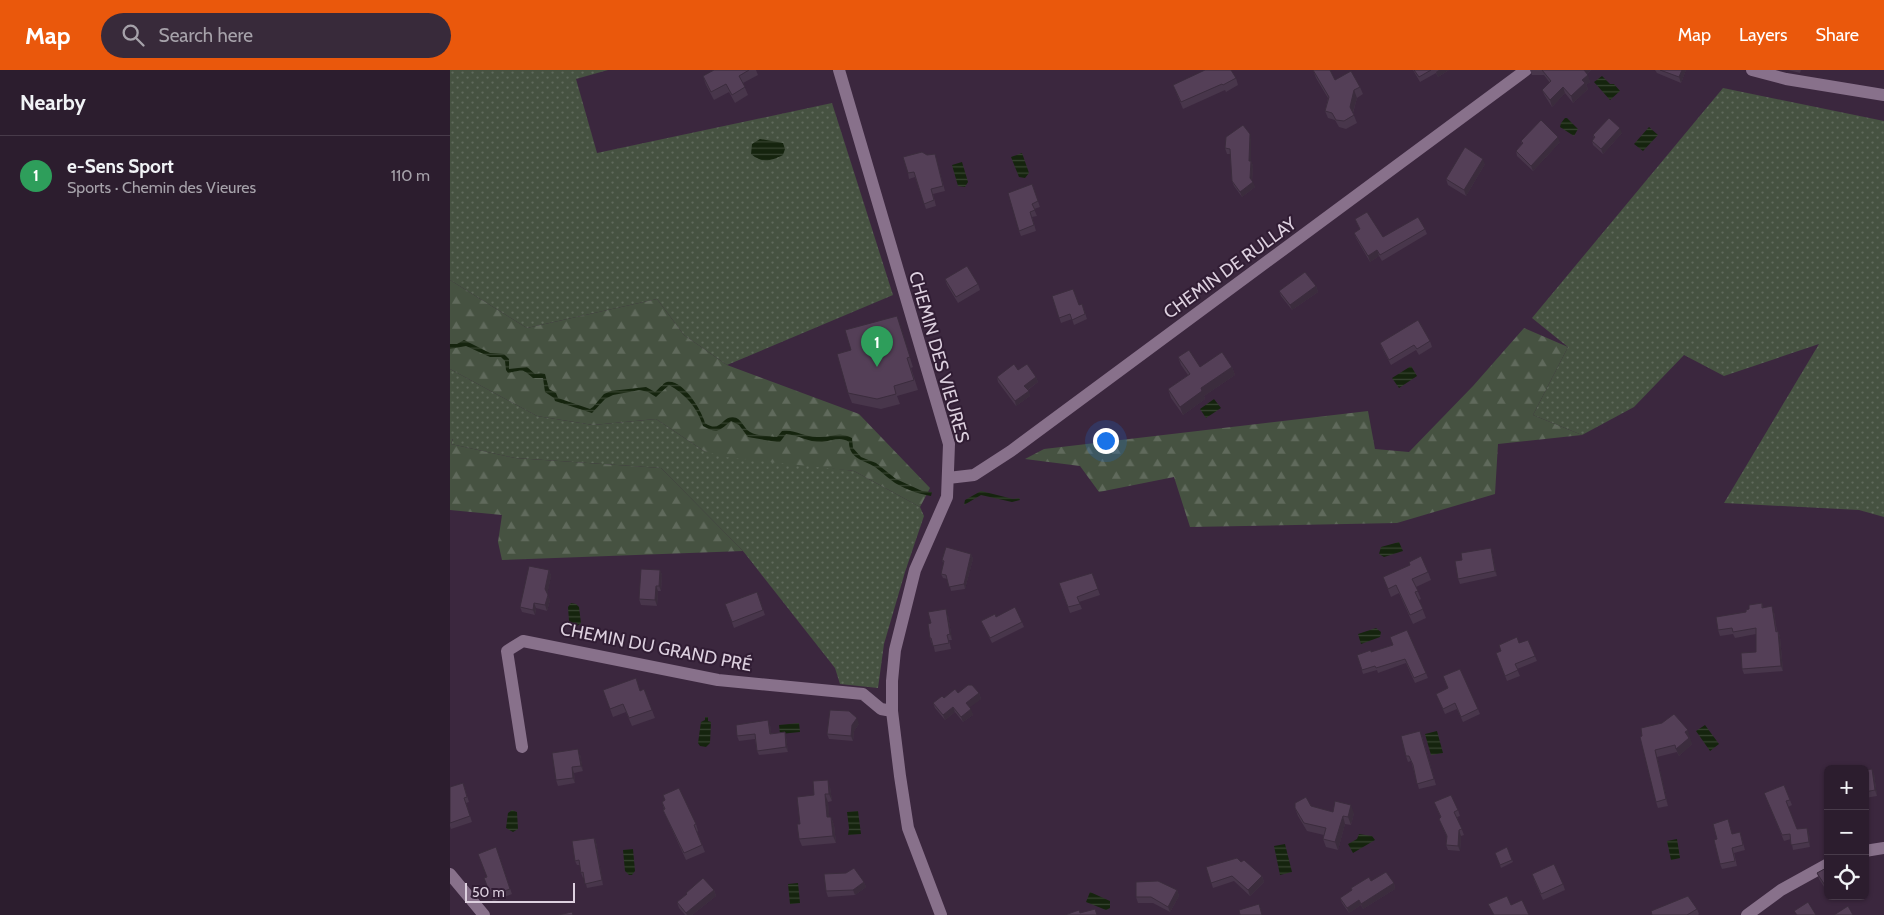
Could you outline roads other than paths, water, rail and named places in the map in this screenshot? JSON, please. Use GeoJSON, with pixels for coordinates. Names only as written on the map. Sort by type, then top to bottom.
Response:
{"type":"FeatureCollection","features":[{"type":"Feature","properties":{"kind":"street","name":"CHEMIN DES VIEURES"},"geometry":{"type":"LineString","coordinates":[[839,70],[949,444],[947,497],[915,570],[895,650],[892,681],[892,711],[908,828],[941,915]]}},
{"type":"Feature","properties":{"kind":"street","name":"CHEMIN DE RULLAY"},"geometry":{"type":"LineString","coordinates":[[948,478],[974,475],[1011,452],[1526,70]]}},
{"type":"Feature","properties":{"kind":"street"},"geometry":{"type":"LineString","coordinates":[[1752,70],[1786,79],[1884,95]]}},
{"type":"Feature","properties":{"kind":"street","name":"CHEMIN DU GRAND PRÉ"},"geometry":{"type":"LineString","coordinates":[[522,747],[507,651],[524,641],[718,680],[863,694],[882,709],[892,711]]}},
{"type":"Feature","properties":{"kind":"street"},"geometry":{"type":"LineString","coordinates":[[1869,850],[1884,848]]}},
{"type":"Feature","properties":{"kind":"street"},"geometry":{"type":"LineString","coordinates":[[1747,915],[1782,890],[1824,866]]}},
{"type":"Feature","properties":{"kind":"street"},"geometry":{"type":"LineString","coordinates":[[450,874],[484,915]]}},
{"type":"Feature","properties":{"kind":"place","name":"e-Sens Sport"},"geometry":{"type":"Point","coordinates":[877,367]}}]}
